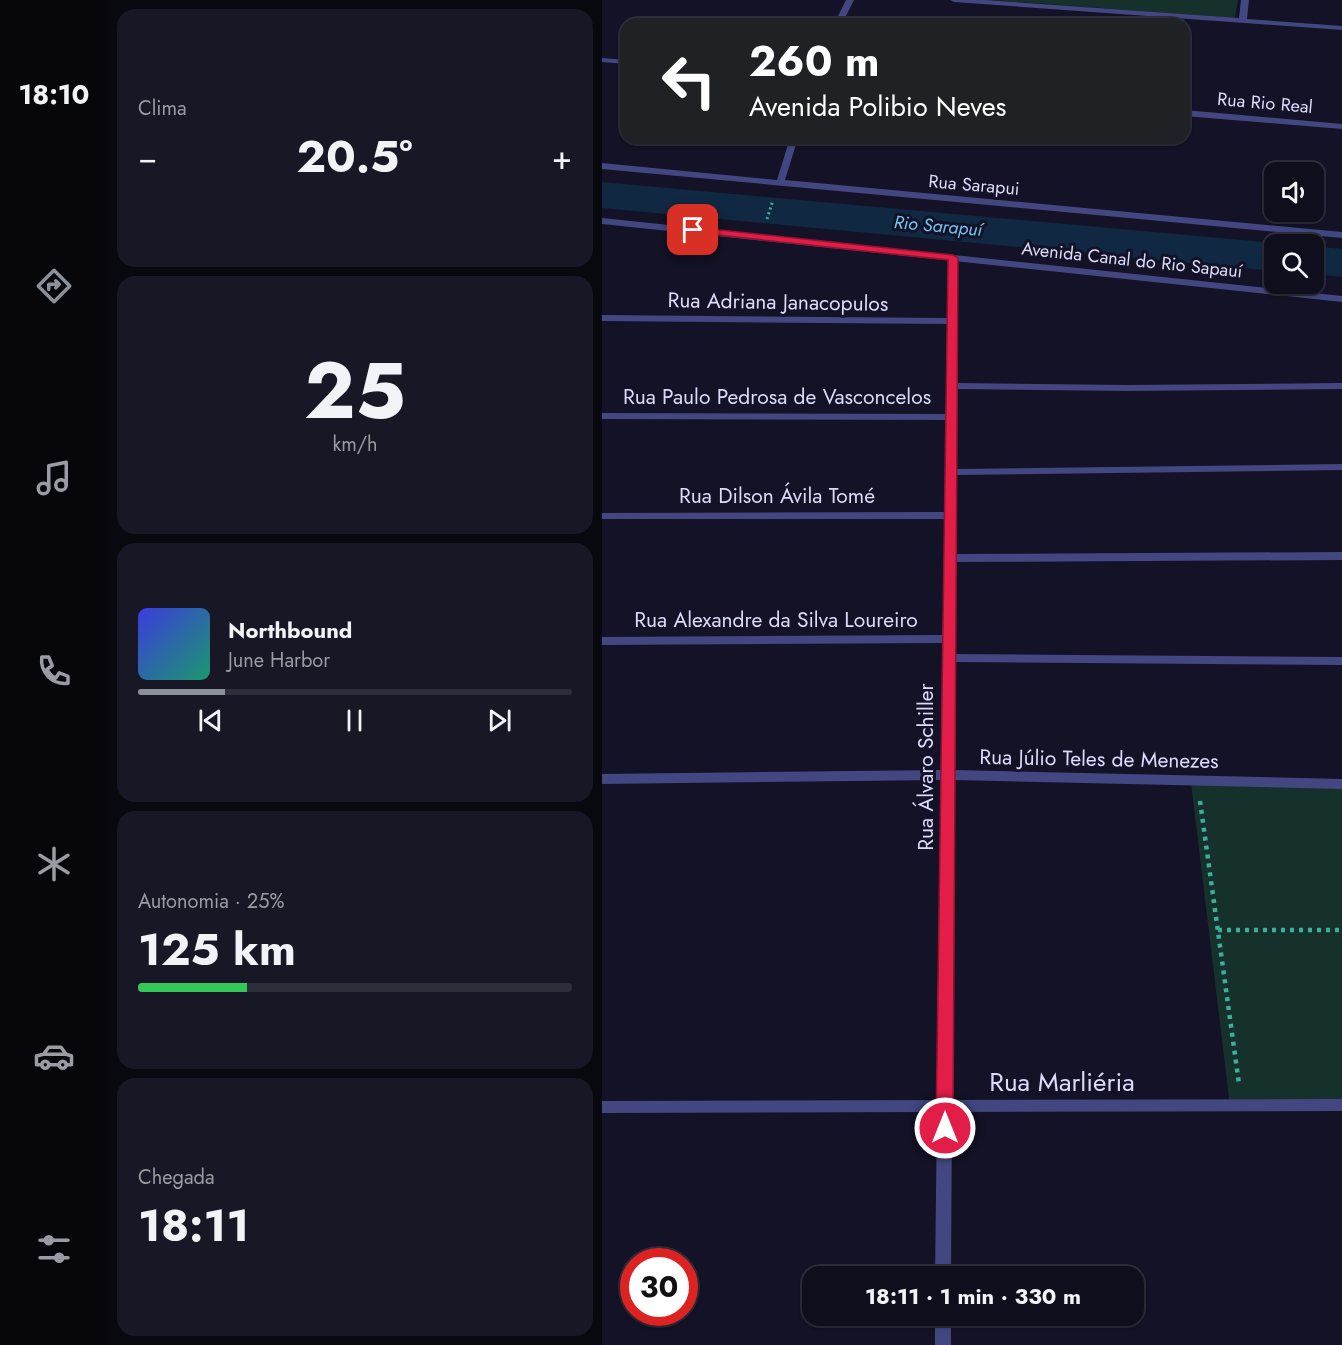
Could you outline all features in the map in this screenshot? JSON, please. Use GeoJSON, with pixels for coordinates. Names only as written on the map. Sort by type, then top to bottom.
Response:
{"type":"FeatureCollection","features":[{"type":"Feature","properties":{"kind":"street"},"geometry":{"type":"LineString","coordinates":[[841,18],[850,0]]}},
{"type":"Feature","properties":{"kind":"street"},"geometry":{"type":"LineString","coordinates":[[954,0],[1343,28]]}},
{"type":"Feature","properties":{"kind":"street"},"geometry":{"type":"LineString","coordinates":[[1243,21],[1245,0]]}},
{"type":"Feature","properties":{"kind":"street"},"geometry":{"type":"LineString","coordinates":[[602,60],[620,62]]}},
{"type":"Feature","properties":{"kind":"street","name":"Rua Rio Real"},"geometry":{"type":"LineString","coordinates":[[1190,114],[1343,127]]}},
{"type":"Feature","properties":{"kind":"street"},"geometry":{"type":"LineString","coordinates":[[780,183],[792,144]]}},
{"type":"Feature","properties":{"kind":"street","name":"Rua Sarapui"},"geometry":{"type":"LineString","coordinates":[[602,166],[1343,235]]}},
{"type":"Feature","properties":{"kind":"street","name":"Avenida Canal do Rio Sapauí"},"geometry":{"type":"LineString","coordinates":[[602,221],[1343,299]]}},
{"type":"Feature","properties":{"kind":"street","name":"Rua Álvaro Schiller"},"geometry":{"type":"LineString","coordinates":[[943,1266],[953,258]]}},
{"type":"Feature","properties":{"kind":"street","name":"Rua Adriana Janacopulos"},"geometry":{"type":"LineString","coordinates":[[602,318],[953,321]]}},
{"type":"Feature","properties":{"kind":"street"},"geometry":{"type":"LineString","coordinates":[[952,386],[1126,388],[1343,386]]}},
{"type":"Feature","properties":{"kind":"street","name":"Rua Paulo Pedrosa de Vasconcelos"},"geometry":{"type":"LineString","coordinates":[[602,416],[952,417]]}},
{"type":"Feature","properties":{"kind":"street"},"geometry":{"type":"LineString","coordinates":[[952,472],[1343,467]]}},
{"type":"Feature","properties":{"kind":"street","name":"Rua Dilson Ávila Tomé"},"geometry":{"type":"LineString","coordinates":[[602,516],[951,515]]}},
{"type":"Feature","properties":{"kind":"street"},"geometry":{"type":"LineString","coordinates":[[950,558],[1343,556]]}},
{"type":"Feature","properties":{"kind":"street","name":"Rua Alexandre da Silva Loureiro"},"geometry":{"type":"LineString","coordinates":[[602,640],[950,639]]}},
{"type":"Feature","properties":{"kind":"street"},"geometry":{"type":"LineString","coordinates":[[949,658],[1343,661]]}},
{"type":"Feature","properties":{"kind":"street","name":"Rua Júlio Teles de Menezes"},"geometry":{"type":"LineString","coordinates":[[602,778],[949,775],[1343,784]]}},
{"type":"Feature","properties":{"kind":"street","name":"Rua Marliéria"},"geometry":{"type":"LineString","coordinates":[[602,1107],[1343,1106]]}},
{"type":"Feature","properties":{"kind":"street"},"geometry":{"type":"LineString","coordinates":[[943,1326],[943,1345]]}},
{"type":"Feature","properties":{"kind":"path"},"geometry":{"type":"LineString","coordinates":[[761,236],[780,183]]}},
{"type":"Feature","properties":{"kind":"path"},"geometry":{"type":"LineString","coordinates":[[1197,781],[1242,1106]]}},
{"type":"Feature","properties":{"kind":"path"},"geometry":{"type":"LineString","coordinates":[[1218,930],[1343,930]]}},
{"type":"Feature","properties":{"kind":"green space"},"geometry":{"type":"Polygon","coordinates":[[[992,0],[1238,0],[1235,18],[992,0]]]}},
{"type":"Feature","properties":{"kind":"green space"},"geometry":{"type":"Polygon","coordinates":[[[1191,783],[1342,785],[1342,1105],[1230,1106],[1191,783]]]}},
{"type":"Feature","properties":{"kind":"waterway","name":"Rio Sarapuí"},"geometry":{"type":"LineString","coordinates":[[602,195],[1264,256]]}},
{"type":"Feature","properties":{"kind":"waterway","name":"Rio Sarapuí"},"geometry":{"type":"LineString","coordinates":[[1324,261],[1343,263]]}},
{"type":"Feature","properties":{"kind":"route"},"geometry":{"type":"LineString","coordinates":[[693,230],[953,258],[945,1128]]}}]}
